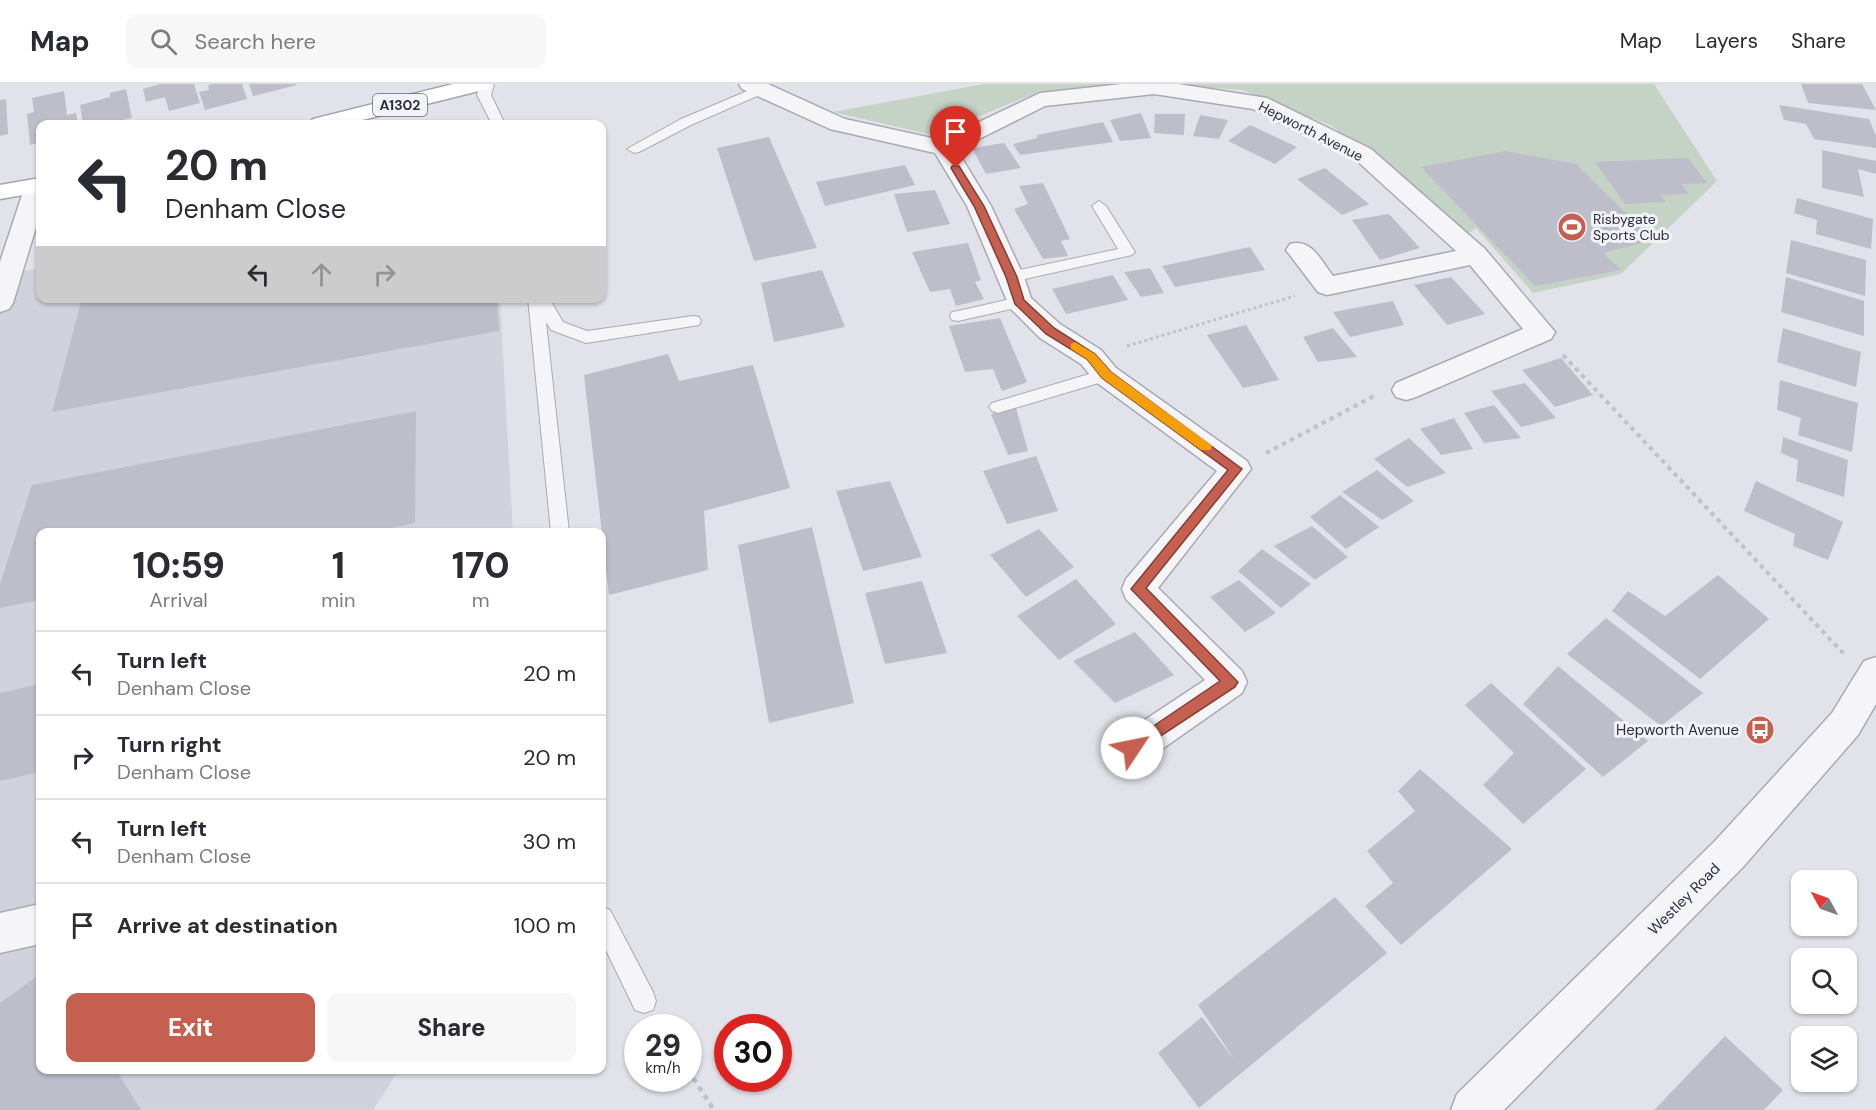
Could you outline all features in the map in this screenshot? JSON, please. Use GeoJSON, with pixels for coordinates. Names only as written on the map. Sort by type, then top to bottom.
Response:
{"type":"FeatureCollection","features":[{"type":"Feature","properties":{"kind":"main road","name":"A1302"},"geometry":{"type":"LineString","coordinates":[[337,120],[479,84]]}},
{"type":"Feature","properties":{"kind":"main road"},"geometry":{"type":"LineString","coordinates":[[0,192],[36,186]]}},
{"type":"Feature","properties":{"kind":"street"},"geometry":{"type":"LineString","coordinates":[[754,87],[838,124],[944,148],[979,206],[1015,289],[1050,331],[1236,469],[1138,589],[1230,682],[1132,748]]}},
{"type":"Feature","properties":{"kind":"street","name":"Hepworth Avenue"},"geometry":{"type":"LineString","coordinates":[[944,148],[1040,100],[1154,87],[1259,103],[1363,154],[1476,255],[1541,332]]}},
{"type":"Feature","properties":{"kind":"street"},"geometry":{"type":"LineString","coordinates":[[0,303],[36,195]]}},
{"type":"Feature","properties":{"kind":"street"},"geometry":{"type":"LineString","coordinates":[[1299,250],[1327,286],[1476,255]]}},
{"type":"Feature","properties":{"kind":"street"},"geometry":{"type":"LineString","coordinates":[[1406,390],[1541,332]]}},
{"type":"Feature","properties":{"kind":"street","name":"Westley Road"},"geometry":{"type":"LineString","coordinates":[[1473,1110],[1730,854],[1845,724],[1874,677]]}},
{"type":"Feature","properties":{"kind":"street"},"geometry":{"type":"LineString","coordinates":[[0,933],[36,925]]}},
{"type":"Feature","properties":{"kind":"lane"},"geometry":{"type":"LineString","coordinates":[[487,84],[484,95],[497,120]]}},
{"type":"Feature","properties":{"kind":"lane"},"geometry":{"type":"LineString","coordinates":[[634,149],[754,87]]}},
{"type":"Feature","properties":{"kind":"lane"},"geometry":{"type":"LineString","coordinates":[[958,315],[1015,289],[1127,252],[1099,206]]}},
{"type":"Feature","properties":{"kind":"lane"},"geometry":{"type":"LineString","coordinates":[[537,303],[560,528]]}},
{"type":"Feature","properties":{"kind":"lane"},"geometry":{"type":"LineString","coordinates":[[544,303],[557,326],[586,337],[693,321]]}},
{"type":"Feature","properties":{"kind":"lane"},"geometry":{"type":"LineString","coordinates":[[998,407],[1099,366]]}},
{"type":"Feature","properties":{"kind":"lane"},"geometry":{"type":"LineString","coordinates":[[606,926],[644,1001]]}},
{"type":"Feature","properties":{"kind":"path"},"geometry":{"type":"LineString","coordinates":[[1099,366],[1327,286]]}},
{"type":"Feature","properties":{"kind":"path"},"geometry":{"type":"LineString","coordinates":[[1541,332],[1874,677]]}},
{"type":"Feature","properties":{"kind":"path"},"geometry":{"type":"LineString","coordinates":[[702,1092],[714,1110]]}},
{"type":"Feature","properties":{"kind":"shaded area"},"geometry":{"type":"Polygon","coordinates":[[[36,269],[36,303],[500,303],[513,528],[36,528],[36,1074],[396,1074],[373,1110],[0,1110],[0,275],[36,269]]]}},
{"type":"Feature","properties":{"kind":"green space"},"geometry":{"type":"Polygon","coordinates":[[[984,84],[1126,84],[1026,97],[932,135],[833,112],[984,84]]]}},
{"type":"Feature","properties":{"kind":"green space","name":"Risbygate Sports Club"},"geometry":{"type":"Polygon","coordinates":[[[1146,84],[1654,84],[1717,181],[1621,274],[1533,293],[1476,228],[1466,235],[1332,126],[1242,90],[1146,84]]]}},
{"type":"Feature","properties":{"kind":"building"},"geometry":{"type":"Polygon","coordinates":[[[160,84],[194,84],[200,103],[169,111],[165,97],[146,102],[143,89],[160,84]]]}},
{"type":"Feature","properties":{"kind":"building"},"geometry":{"type":"Polygon","coordinates":[[[242,84],[247,99],[205,110],[199,92],[209,90],[208,85],[242,84]]]}},
{"type":"Feature","properties":{"kind":"building"},"geometry":{"type":"Polygon","coordinates":[[[249,84],[296,84],[297,85],[253,96],[249,84]]]}},
{"type":"Feature","properties":{"kind":"building"},"geometry":{"type":"Polygon","coordinates":[[[1801,84],[1862,84],[1876,110],[1808,103],[1801,84]]]}},
{"type":"Feature","properties":{"kind":"building"},"geometry":{"type":"Polygon","coordinates":[[[126,89],[132,118],[82,120],[80,105],[110,97],[110,93],[126,89]]]}},
{"type":"Feature","properties":{"kind":"building"},"geometry":{"type":"Polygon","coordinates":[[[64,91],[67,115],[76,113],[77,120],[36,120],[36,143],[30,145],[27,114],[34,112],[32,98],[64,91]]]}},
{"type":"Feature","properties":{"kind":"building"},"geometry":{"type":"Polygon","coordinates":[[[6,99],[8,134],[0,136],[0,100],[6,99]]]}},
{"type":"Feature","properties":{"kind":"building"},"geometry":{"type":"Polygon","coordinates":[[[1779,105],[1869,119],[1876,136],[1876,148],[1814,139],[1806,124],[1784,120],[1779,105]]]}},
{"type":"Feature","properties":{"kind":"building"},"geometry":{"type":"Polygon","coordinates":[[[1141,113],[1151,138],[1120,141],[1110,120],[1141,113]]]}},
{"type":"Feature","properties":{"kind":"building"},"geometry":{"type":"Polygon","coordinates":[[[1155,114],[1185,114],[1184,135],[1154,133],[1155,114]]]}},
{"type":"Feature","properties":{"kind":"building"},"geometry":{"type":"Polygon","coordinates":[[[1200,115],[1228,120],[1219,139],[1193,136],[1200,115]]]}},
{"type":"Feature","properties":{"kind":"building"},"geometry":{"type":"Polygon","coordinates":[[[1103,122],[1113,142],[1020,155],[1013,144],[1037,138],[1037,135],[1103,122]]]}},
{"type":"Feature","properties":{"kind":"building"},"geometry":{"type":"Polygon","coordinates":[[[1250,125],[1297,147],[1275,164],[1228,141],[1250,125]]]}},
{"type":"Feature","properties":{"kind":"building"},"geometry":{"type":"Polygon","coordinates":[[[769,137],[817,248],[754,261],[717,148],[769,137]]]}},
{"type":"Feature","properties":{"kind":"building"},"geometry":{"type":"Polygon","coordinates":[[[1004,143],[1021,168],[986,174],[972,148],[1004,143]]]}},
{"type":"Feature","properties":{"kind":"building"},"geometry":{"type":"Polygon","coordinates":[[[1822,150],[1876,161],[1876,174],[1858,169],[1864,197],[1822,188],[1822,150]]]}},
{"type":"Feature","properties":{"kind":"building"},"geometry":{"type":"Polygon","coordinates":[[[1506,151],[1576,164],[1653,240],[1603,253],[1621,270],[1535,286],[1421,167],[1506,151]]]}},
{"type":"Feature","properties":{"kind":"building"},"geometry":{"type":"Polygon","coordinates":[[[1688,158],[1707,183],[1681,184],[1689,194],[1661,195],[1666,202],[1625,204],[1595,162],[1688,158]]]}},
{"type":"Feature","properties":{"kind":"building"},"geometry":{"type":"Polygon","coordinates":[[[905,165],[915,185],[825,206],[816,182],[905,165]]]}},
{"type":"Feature","properties":{"kind":"building"},"geometry":{"type":"Polygon","coordinates":[[[1325,168],[1369,204],[1342,215],[1297,179],[1325,168]]]}},
{"type":"Feature","properties":{"kind":"building"},"geometry":{"type":"Polygon","coordinates":[[[1043,183],[1070,239],[1061,241],[1068,256],[1043,259],[1014,209],[1028,204],[1019,186],[1043,183]]]}},
{"type":"Feature","properties":{"kind":"building"},"geometry":{"type":"Polygon","coordinates":[[[935,190],[950,224],[907,232],[894,194],[935,190]]]}},
{"type":"Feature","properties":{"kind":"building"},"geometry":{"type":"Polygon","coordinates":[[[1797,198],[1873,219],[1871,249],[1816,234],[1817,220],[1794,213],[1797,198]]]}},
{"type":"Feature","properties":{"kind":"building"},"geometry":{"type":"Polygon","coordinates":[[[1389,214],[1420,248],[1380,260],[1352,220],[1389,214]]]}},
{"type":"Feature","properties":{"kind":"building"},"geometry":{"type":"Polygon","coordinates":[[[1791,240],[1866,260],[1865,296],[1786,273],[1791,240]]]}},
{"type":"Feature","properties":{"kind":"building"},"geometry":{"type":"Polygon","coordinates":[[[968,243],[981,280],[975,282],[984,299],[956,306],[950,289],[930,292],[912,252],[968,243]]]}},
{"type":"Feature","properties":{"kind":"building"},"geometry":{"type":"Polygon","coordinates":[[[1250,247],[1265,270],[1175,287],[1162,266],[1250,247]]]}},
{"type":"Feature","properties":{"kind":"building"},"geometry":{"type":"Polygon","coordinates":[[[1150,268],[1164,293],[1141,297],[1124,272],[1150,268]]]}},
{"type":"Feature","properties":{"kind":"building"},"geometry":{"type":"Polygon","coordinates":[[[822,270],[845,327],[774,342],[761,283],[822,270]]]}},
{"type":"Feature","properties":{"kind":"building"},"geometry":{"type":"Polygon","coordinates":[[[1113,275],[1128,300],[1066,314],[1052,289],[1113,275]]]}},
{"type":"Feature","properties":{"kind":"building"},"geometry":{"type":"Polygon","coordinates":[[[1451,277],[1485,314],[1447,325],[1414,285],[1451,277]]]}},
{"type":"Feature","properties":{"kind":"building"},"geometry":{"type":"Polygon","coordinates":[[[1786,277],[1864,301],[1864,336],[1781,312],[1786,277]]]}},
{"type":"Feature","properties":{"kind":"building"},"geometry":{"type":"Polygon","coordinates":[[[1393,301],[1404,325],[1350,337],[1333,312],[1393,301]]]}},
{"type":"Feature","properties":{"kind":"building"},"geometry":{"type":"Polygon","coordinates":[[[81,303],[497,303],[499,331],[52,412],[81,303]]]}},
{"type":"Feature","properties":{"kind":"building"},"geometry":{"type":"Polygon","coordinates":[[[1000,318],[1027,382],[1002,391],[993,369],[965,372],[949,326],[1000,318]]]}},
{"type":"Feature","properties":{"kind":"building"},"geometry":{"type":"Polygon","coordinates":[[[1246,325],[1279,380],[1243,388],[1207,335],[1246,325]]]}},
{"type":"Feature","properties":{"kind":"building"},"geometry":{"type":"Polygon","coordinates":[[[1333,328],[1357,357],[1318,362],[1303,337],[1333,328]]]}},
{"type":"Feature","properties":{"kind":"building"},"geometry":{"type":"Polygon","coordinates":[[[1783,328],[1861,352],[1856,387],[1777,362],[1783,328]]]}},
{"type":"Feature","properties":{"kind":"building"},"geometry":{"type":"Polygon","coordinates":[[[668,354],[679,381],[753,365],[790,488],[704,511],[708,570],[609,595],[606,569],[606,528],[601,528],[584,375],[668,354]]]}},
{"type":"Feature","properties":{"kind":"building"},"geometry":{"type":"Polygon","coordinates":[[[1561,358],[1593,395],[1555,407],[1522,370],[1561,358]]]}},
{"type":"Feature","properties":{"kind":"building"},"geometry":{"type":"Polygon","coordinates":[[[1780,380],[1858,403],[1852,452],[1798,435],[1801,418],[1777,410],[1780,380]]]}},
{"type":"Feature","properties":{"kind":"building"},"geometry":{"type":"Polygon","coordinates":[[[1525,383],[1556,418],[1521,427],[1491,391],[1525,383]]]}},
{"type":"Feature","properties":{"kind":"building"},"geometry":{"type":"Polygon","coordinates":[[[1494,405],[1521,438],[1484,443],[1464,413],[1494,405]]]}},
{"type":"Feature","properties":{"kind":"building"},"geometry":{"type":"Polygon","coordinates":[[[1016,408],[1028,451],[1008,455],[991,414],[1016,408]]]}},
{"type":"Feature","properties":{"kind":"building"},"geometry":{"type":"Polygon","coordinates":[[[416,411],[415,523],[391,528],[36,528],[36,601],[0,608],[0,584],[32,485],[416,411]]]}},
{"type":"Feature","properties":{"kind":"building"},"geometry":{"type":"Polygon","coordinates":[[[1454,418],[1473,449],[1441,455],[1420,429],[1454,418]]]}},
{"type":"Feature","properties":{"kind":"building"},"geometry":{"type":"Polygon","coordinates":[[[1783,437],[1848,460],[1844,497],[1796,481],[1798,460],[1781,453],[1783,437]]]}},
{"type":"Feature","properties":{"kind":"building"},"geometry":{"type":"Polygon","coordinates":[[[1409,438],[1446,473],[1407,487],[1374,459],[1409,438]]]}},
{"type":"Feature","properties":{"kind":"building"},"geometry":{"type":"Polygon","coordinates":[[[1036,456],[1058,511],[1007,524],[983,471],[1036,456]]]}},
{"type":"Feature","properties":{"kind":"building"},"geometry":{"type":"Polygon","coordinates":[[[1377,470],[1414,501],[1382,520],[1342,492],[1377,470]]]}},
{"type":"Feature","properties":{"kind":"building"},"geometry":{"type":"Polygon","coordinates":[[[890,481],[922,557],[863,571],[836,491],[890,481]]]}},
{"type":"Feature","properties":{"kind":"building"},"geometry":{"type":"Polygon","coordinates":[[[1756,481],[1843,522],[1828,560],[1793,546],[1795,534],[1744,511],[1756,481]]]}},
{"type":"Feature","properties":{"kind":"building"},"geometry":{"type":"Polygon","coordinates":[[[1340,495],[1379,527],[1346,549],[1310,517],[1340,495]]]}},
{"type":"Feature","properties":{"kind":"building"},"geometry":{"type":"Polygon","coordinates":[[[1312,526],[1348,557],[1315,580],[1274,546],[1312,526]]]}},
{"type":"Feature","properties":{"kind":"building"},"geometry":{"type":"Polygon","coordinates":[[[812,527],[854,703],[769,723],[738,545],[812,527]]]}},
{"type":"Feature","properties":{"kind":"building"},"geometry":{"type":"Polygon","coordinates":[[[1039,529],[1074,567],[1026,597],[990,555],[1039,529]]]}},
{"type":"Feature","properties":{"kind":"building"},"geometry":{"type":"Polygon","coordinates":[[[1262,549],[1311,584],[1281,608],[1238,571],[1262,549]]]}},
{"type":"Feature","properties":{"kind":"building"},"geometry":{"type":"Polygon","coordinates":[[[1718,575],[1769,619],[1700,679],[1612,611],[1628,591],[1665,616],[1718,575]]]}},
{"type":"Feature","properties":{"kind":"building"},"geometry":{"type":"Polygon","coordinates":[[[1076,579],[1116,624],[1059,660],[1017,616],[1076,579]]]}},
{"type":"Feature","properties":{"kind":"building"},"geometry":{"type":"Polygon","coordinates":[[[1239,580],[1276,613],[1245,632],[1210,597],[1239,580]]]}},
{"type":"Feature","properties":{"kind":"building"},"geometry":{"type":"Polygon","coordinates":[[[922,581],[947,653],[885,664],[865,593],[922,581]]]}},
{"type":"Feature","properties":{"kind":"building"},"geometry":{"type":"Polygon","coordinates":[[[1606,618],[1703,693],[1661,726],[1567,654],[1606,618]]]}},
{"type":"Feature","properties":{"kind":"building"},"geometry":{"type":"Polygon","coordinates":[[[1135,632],[1174,675],[1115,703],[1073,661],[1135,632]]]}},
{"type":"Feature","properties":{"kind":"building"},"geometry":{"type":"Polygon","coordinates":[[[1558,666],[1648,741],[1603,777],[1523,704],[1558,666]]]}},
{"type":"Feature","properties":{"kind":"building"},"geometry":{"type":"Polygon","coordinates":[[[1491,683],[1586,769],[1523,824],[1483,785],[1514,753],[1465,705],[1491,683]]]}},
{"type":"Feature","properties":{"kind":"building"},"geometry":{"type":"Polygon","coordinates":[[[36,685],[36,773],[0,781],[0,693],[36,685]]]}},
{"type":"Feature","properties":{"kind":"building"},"geometry":{"type":"Polygon","coordinates":[[[1420,769],[1512,849],[1401,945],[1365,906],[1393,883],[1367,851],[1415,811],[1398,791],[1420,769]]]}},
{"type":"Feature","properties":{"kind":"building"},"geometry":{"type":"Polygon","coordinates":[[[1335,897],[1387,953],[1199,1108],[1158,1053],[1202,1017],[1236,1062],[1198,1005],[1335,897]]]}},
{"type":"Feature","properties":{"kind":"building"},"geometry":{"type":"Polygon","coordinates":[[[36,977],[36,1074],[118,1074],[141,1110],[0,1110],[0,1003],[36,977]]]}},
{"type":"Feature","properties":{"kind":"building"},"geometry":{"type":"Polygon","coordinates":[[[1725,1036],[1783,1090],[1764,1110],[1654,1110],[1725,1036]]]}},
{"type":"Feature","properties":{"kind":"slow traffic"},"geometry":{"type":"LineString","coordinates":[[1075,346],[1091,357],[1106,375],[1205,447]]}},
{"type":"Feature","properties":{"kind":"place","name":"Risbygate Sports Club"},"geometry":{"type":"Point","coordinates":[1572,227]}},
{"type":"Feature","properties":{"kind":"place","name":"Hepworth Avenue"},"geometry":{"type":"Point","coordinates":[1760,730]}},
{"type":"Feature","properties":{"kind":"route"},"geometry":{"type":"LineString","coordinates":[[956,168],[979,206],[1011,277],[1019,302],[1050,331],[1091,357],[1106,375],[1236,469],[1138,589],[1230,682],[1132,748]]}}]}
